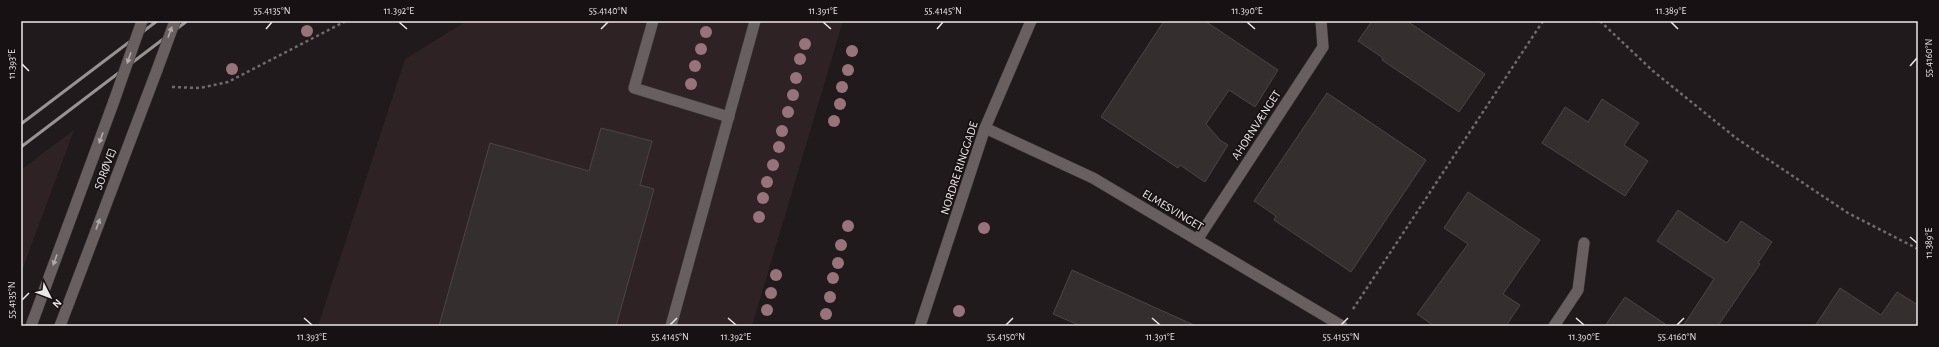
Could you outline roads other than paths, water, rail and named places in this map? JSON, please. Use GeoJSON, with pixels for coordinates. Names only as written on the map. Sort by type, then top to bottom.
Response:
{"type":"FeatureCollection","features":[{"type":"Feature","properties":{"kind":"street","name":"SORØVEJ"},"geometry":{"type":"LineString","coordinates":[[31,326],[142,21]]}},
{"type":"Feature","properties":{"kind":"street","name":"SORØVEJ"},"geometry":{"type":"LineString","coordinates":[[60,326],[175,21]]}},
{"type":"Feature","properties":{"kind":"street"},"geometry":{"type":"LineString","coordinates":[[653,21],[634,88],[729,117]]}},
{"type":"Feature","properties":{"kind":"street"},"geometry":{"type":"LineString","coordinates":[[671,326],[755,21]]}},
{"type":"Feature","properties":{"kind":"street","name":"NORDRE RINGGADE"},"geometry":{"type":"LineString","coordinates":[[920,326],[985,128],[1031,21]]}},
{"type":"Feature","properties":{"kind":"street","name":"AHORNVÆNGET"},"geometry":{"type":"LineString","coordinates":[[1197,240],[1323,47],[1322,21]]}},
{"type":"Feature","properties":{"kind":"street","name":"ELMESVINGET"},"geometry":{"type":"LineString","coordinates":[[985,128],[1093,178],[1342,326]]}},
{"type":"Feature","properties":{"kind":"street"},"geometry":{"type":"LineString","coordinates":[[1554,326],[1578,290],[1584,243]]}},
{"type":"Feature","properties":{"kind":"railway"},"geometry":{"type":"LineString","coordinates":[[21,124],[157,21]]}},
{"type":"Feature","properties":{"kind":"railway"},"geometry":{"type":"LineString","coordinates":[[21,147],[187,21]]}}]}
